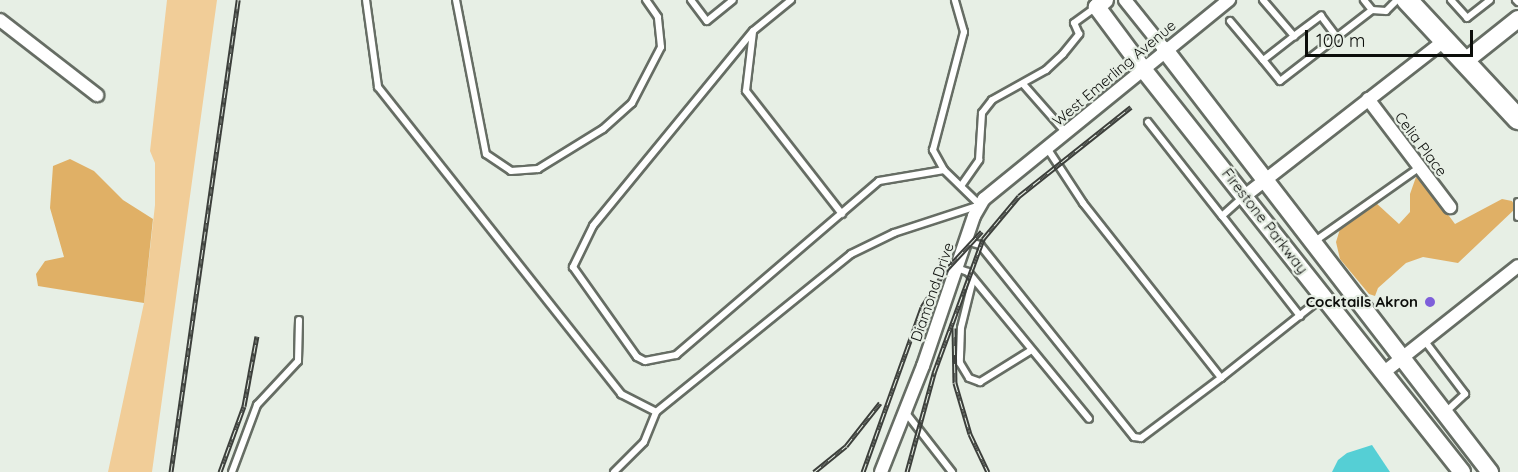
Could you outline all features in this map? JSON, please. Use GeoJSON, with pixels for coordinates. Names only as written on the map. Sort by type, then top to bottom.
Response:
{"type":"FeatureCollection","features":[{"type":"Feature","properties":{"kind":"main road"},"geometry":{"type":"LineString","coordinates":[[1415,5],[1464,62],[1518,119]]}},
{"type":"Feature","properties":{"kind":"street","name":"Firestone Parkway"},"geometry":{"type":"LineString","coordinates":[[1125,0],[1267,178],[1401,359],[1490,472]]}},
{"type":"Feature","properties":{"kind":"street","name":"West Emerling Avenue"},"geometry":{"type":"LineString","coordinates":[[1047,148],[1229,0]]}},
{"type":"Feature","properties":{"kind":"street","name":"Firestone Parkway"},"geometry":{"type":"LineString","coordinates":[[1101,3],[1143,69],[1246,195],[1462,472]]}},
{"type":"Feature","properties":{"kind":"street"},"geometry":{"type":"LineString","coordinates":[[1464,62],[1518,19]]}},
{"type":"Feature","properties":{"kind":"street"},"geometry":{"type":"LineString","coordinates":[[0,20],[97,95]]}},
{"type":"Feature","properties":{"kind":"street"},"geometry":{"type":"LineString","coordinates":[[1246,195],[1445,40]]}},
{"type":"Feature","properties":{"kind":"street","name":"Celia Place"},"geometry":{"type":"LineString","coordinates":[[1368,99],[1450,207]]}},
{"type":"Feature","properties":{"kind":"street","name":"Diamond Drive"},"geometry":{"type":"LineString","coordinates":[[881,472],[906,412],[980,205],[1047,148]]}},
{"type":"Feature","properties":{"kind":"street"},"geometry":{"type":"LineString","coordinates":[[1383,373],[1518,266]]}},
{"type":"Feature","properties":{"kind":"lane"},"geometry":{"type":"LineString","coordinates":[[366,0],[378,87],[621,394],[656,412]]}},
{"type":"Feature","properties":{"kind":"lane"},"geometry":{"type":"LineString","coordinates":[[456,0],[486,154],[511,171],[538,169],[603,129],[632,102],[662,47],[658,17],[646,0]]}},
{"type":"Feature","properties":{"kind":"lane"},"geometry":{"type":"LineString","coordinates":[[691,0],[707,21],[734,0]]}},
{"type":"Feature","properties":{"kind":"lane"},"geometry":{"type":"LineString","coordinates":[[791,0],[753,31],[593,226],[573,267],[637,357],[645,361],[664,360],[676,355],[879,181],[944,170]]}},
{"type":"Feature","properties":{"kind":"lane"},"geometry":{"type":"LineString","coordinates":[[614,472],[644,442],[656,412],[851,254],[894,233],[980,205],[944,170],[933,150],[964,32],[955,0]]}},
{"type":"Feature","properties":{"kind":"lane"},"geometry":{"type":"LineString","coordinates":[[1263,0],[1294,36]]}},
{"type":"Feature","properties":{"kind":"lane"},"geometry":{"type":"LineString","coordinates":[[1364,0],[1372,10]]}},
{"type":"Feature","properties":{"kind":"lane"},"geometry":{"type":"LineString","coordinates":[[1230,21],[1280,81],[1372,10],[1386,11],[1397,0]]}},
{"type":"Feature","properties":{"kind":"lane"},"geometry":{"type":"LineString","coordinates":[[1451,0],[1467,18],[1490,0]]}},
{"type":"Feature","properties":{"kind":"lane"},"geometry":{"type":"LineString","coordinates":[[960,186],[979,160],[982,113],[992,99],[1046,70],[1074,44],[1079,34],[1074,23],[1101,3]]}},
{"type":"Feature","properties":{"kind":"lane"},"geometry":{"type":"LineString","coordinates":[[1263,60],[1323,13],[1337,37]]}},
{"type":"Feature","properties":{"kind":"lane"},"geometry":{"type":"LineString","coordinates":[[753,31],[746,91],[842,214]]}},
{"type":"Feature","properties":{"kind":"lane"},"geometry":{"type":"LineString","coordinates":[[1023,84],[1066,133]]}},
{"type":"Feature","properties":{"kind":"lane"},"geometry":{"type":"LineString","coordinates":[[1148,122],[1300,316]]}},
{"type":"Feature","properties":{"kind":"lane"},"geometry":{"type":"LineString","coordinates":[[1047,148],[1083,203],[1221,378]]}},
{"type":"Feature","properties":{"kind":"lane"},"geometry":{"type":"LineString","coordinates":[[1314,242],[1420,166]]}},
{"type":"Feature","properties":{"kind":"lane"},"geometry":{"type":"LineString","coordinates":[[1222,216],[1246,195]]}},
{"type":"Feature","properties":{"kind":"lane"},"geometry":{"type":"LineString","coordinates":[[1518,202],[1518,217]]}},
{"type":"Feature","properties":{"kind":"lane"},"geometry":{"type":"LineString","coordinates":[[966,241],[980,245],[1134,437],[1141,438],[1324,297]]}},
{"type":"Feature","properties":{"kind":"lane"},"geometry":{"type":"LineString","coordinates":[[957,268],[973,279],[1030,351],[1050,369],[1089,419]]}},
{"type":"Feature","properties":{"kind":"lane"},"geometry":{"type":"LineString","coordinates":[[973,279],[961,328],[960,363],[969,378],[980,382],[1030,351]]}},
{"type":"Feature","properties":{"kind":"lane"},"geometry":{"type":"LineString","coordinates":[[232,472],[257,405],[298,361],[299,320]]}},
{"type":"Feature","properties":{"kind":"lane"},"geometry":{"type":"LineString","coordinates":[[1425,340],[1465,394],[1444,414]]}},
{"type":"Feature","properties":{"kind":"lane"},"geometry":{"type":"LineString","coordinates":[[906,412],[950,471]]}},
{"type":"Feature","properties":{"kind":"shaded area"},"geometry":{"type":"Polygon","coordinates":[[[167,0],[217,0],[152,472],[108,472],[144,303],[155,205],[155,163],[150,151],[167,0]]]}},
{"type":"Feature","properties":{"kind":"shaded area"},"geometry":{"type":"Polygon","coordinates":[[[70,159],[94,171],[123,200],[153,219],[144,303],[38,286],[36,274],[45,261],[64,257],[50,208],[53,166],[70,159]]]}},
{"type":"Feature","properties":{"kind":"shaded area"},"geometry":{"type":"Polygon","coordinates":[[[1416,177],[1424,182],[1455,224],[1502,199],[1512,201],[1516,208],[1458,263],[1423,257],[1406,263],[1378,288],[1375,296],[1369,294],[1340,259],[1336,242],[1340,229],[1375,202],[1399,224],[1410,212],[1410,194],[1416,177]]]}},
{"type":"Feature","properties":{"kind":"water"},"geometry":{"type":"Polygon","coordinates":[[[1372,445],[1390,472],[1332,472],[1338,460],[1347,453],[1372,445]]]}},
{"type":"Feature","properties":{"kind":"railway"},"geometry":{"type":"LineString","coordinates":[[171,472],[238,0]]}},
{"type":"Feature","properties":{"kind":"railway"},"geometry":{"type":"LineString","coordinates":[[907,472],[934,373],[983,239],[1019,196],[1131,107]]}},
{"type":"Feature","properties":{"kind":"railway"},"geometry":{"type":"LineString","coordinates":[[863,472],[922,307],[945,271],[982,231]]}},
{"type":"Feature","properties":{"kind":"railway"},"geometry":{"type":"LineString","coordinates":[[954,328],[955,383],[970,434],[988,472]]}},
{"type":"Feature","properties":{"kind":"railway"},"geometry":{"type":"LineString","coordinates":[[220,472],[244,406],[257,336]]}},
{"type":"Feature","properties":{"kind":"railway"},"geometry":{"type":"LineString","coordinates":[[814,472],[846,446],[880,403]]}},
{"type":"Feature","properties":{"kind":"place","name":"Cocktails Akron"},"geometry":{"type":"Point","coordinates":[1430,302]}}]}
